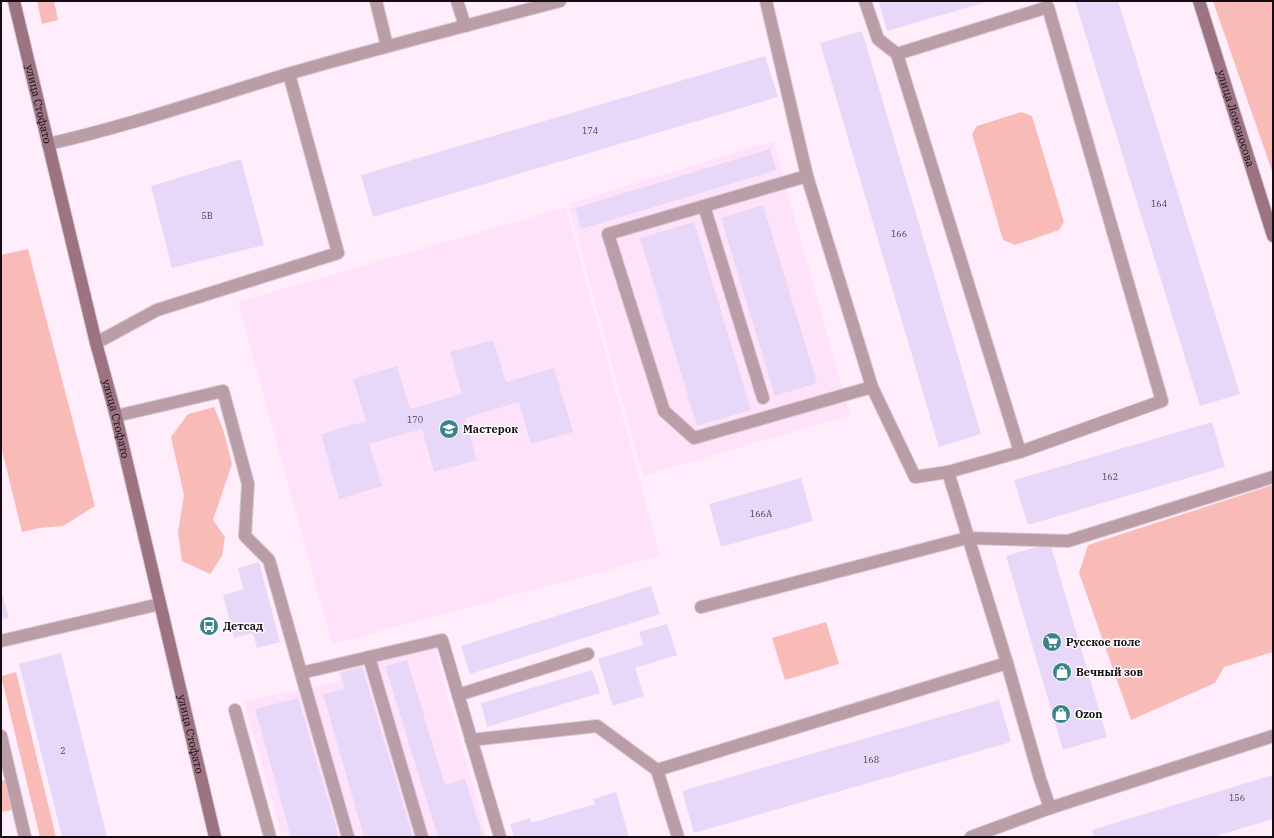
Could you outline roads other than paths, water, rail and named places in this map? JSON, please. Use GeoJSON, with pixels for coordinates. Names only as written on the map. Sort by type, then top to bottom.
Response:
{"type":"FeatureCollection","features":[{"type":"Feature","properties":{"kind":"street","name":"улица Стофато"},"geometry":{"type":"LineString","coordinates":[[14,1],[96,343],[116,416],[215,837]]}},
{"type":"Feature","properties":{"kind":"street"},"geometry":{"type":"LineString","coordinates":[[376,1],[388,46]]}},
{"type":"Feature","properties":{"kind":"street"},"geometry":{"type":"LineString","coordinates":[[457,1],[465,26]]}},
{"type":"Feature","properties":{"kind":"street"},"geometry":{"type":"LineString","coordinates":[[48,144],[90,134],[388,46],[560,1]]}},
{"type":"Feature","properties":{"kind":"street"},"geometry":{"type":"LineString","coordinates":[[766,1],[807,176],[872,387],[915,477],[948,472],[1020,452],[1162,401],[1048,7],[897,54]]}},
{"type":"Feature","properties":{"kind":"street"},"geometry":{"type":"LineString","coordinates":[[865,1],[878,39],[897,54],[1020,452]]}},
{"type":"Feature","properties":{"kind":"street","name":"улица Ломоносова"},"geometry":{"type":"LineString","coordinates":[[1199,1],[1273,236]]}},
{"type":"Feature","properties":{"kind":"street"},"geometry":{"type":"LineString","coordinates":[[96,343],[157,310],[338,252],[289,74]]}},
{"type":"Feature","properties":{"kind":"street"},"geometry":{"type":"LineString","coordinates":[[807,176],[608,234],[664,411],[694,438],[872,387]]}},
{"type":"Feature","properties":{"kind":"street"},"geometry":{"type":"LineString","coordinates":[[704,206],[763,398]]}},
{"type":"Feature","properties":{"kind":"street"},"geometry":{"type":"LineString","coordinates":[[116,416],[223,391],[248,484],[245,536],[269,560],[348,837]]}},
{"type":"Feature","properties":{"kind":"street"},"geometry":{"type":"LineString","coordinates":[[948,472],[1050,808]]}},
{"type":"Feature","properties":{"kind":"street"},"geometry":{"type":"LineString","coordinates":[[701,607],[967,538],[1068,541],[1273,477]]}},
{"type":"Feature","properties":{"kind":"street"},"geometry":{"type":"LineString","coordinates":[[1,641],[160,604]]}},
{"type":"Feature","properties":{"kind":"street"},"geometry":{"type":"LineString","coordinates":[[301,673],[442,640],[500,837]]}},
{"type":"Feature","properties":{"kind":"street"},"geometry":{"type":"LineString","coordinates":[[458,695],[588,654]]}},
{"type":"Feature","properties":{"kind":"street"},"geometry":{"type":"LineString","coordinates":[[369,657],[422,837]]}},
{"type":"Feature","properties":{"kind":"street"},"geometry":{"type":"LineString","coordinates":[[657,770],[1007,663]]}},
{"type":"Feature","properties":{"kind":"street"},"geometry":{"type":"LineString","coordinates":[[235,710],[270,837]]}},
{"type":"Feature","properties":{"kind":"street"},"geometry":{"type":"LineString","coordinates":[[471,740],[597,726],[657,770],[678,837]]}},
{"type":"Feature","properties":{"kind":"street"},"geometry":{"type":"LineString","coordinates":[[1,736],[5,769],[25,837]]}},
{"type":"Feature","properties":{"kind":"street"},"geometry":{"type":"LineString","coordinates":[[971,837],[1000,832],[1050,808],[1273,736]]}},
{"type":"Feature","properties":{"kind":"place","name":"Мастерок"},"geometry":{"type":"Point","coordinates":[449,429]}},
{"type":"Feature","properties":{"kind":"place","name":"Детсад"},"geometry":{"type":"Point","coordinates":[209,626]}},
{"type":"Feature","properties":{"kind":"place","name":"Русское поле"},"geometry":{"type":"Point","coordinates":[1052,642]}},
{"type":"Feature","properties":{"kind":"place","name":"Вечный зов"},"geometry":{"type":"Point","coordinates":[1062,672]}},
{"type":"Feature","properties":{"kind":"place","name":"Ozon"},"geometry":{"type":"Point","coordinates":[1061,714]}}]}
